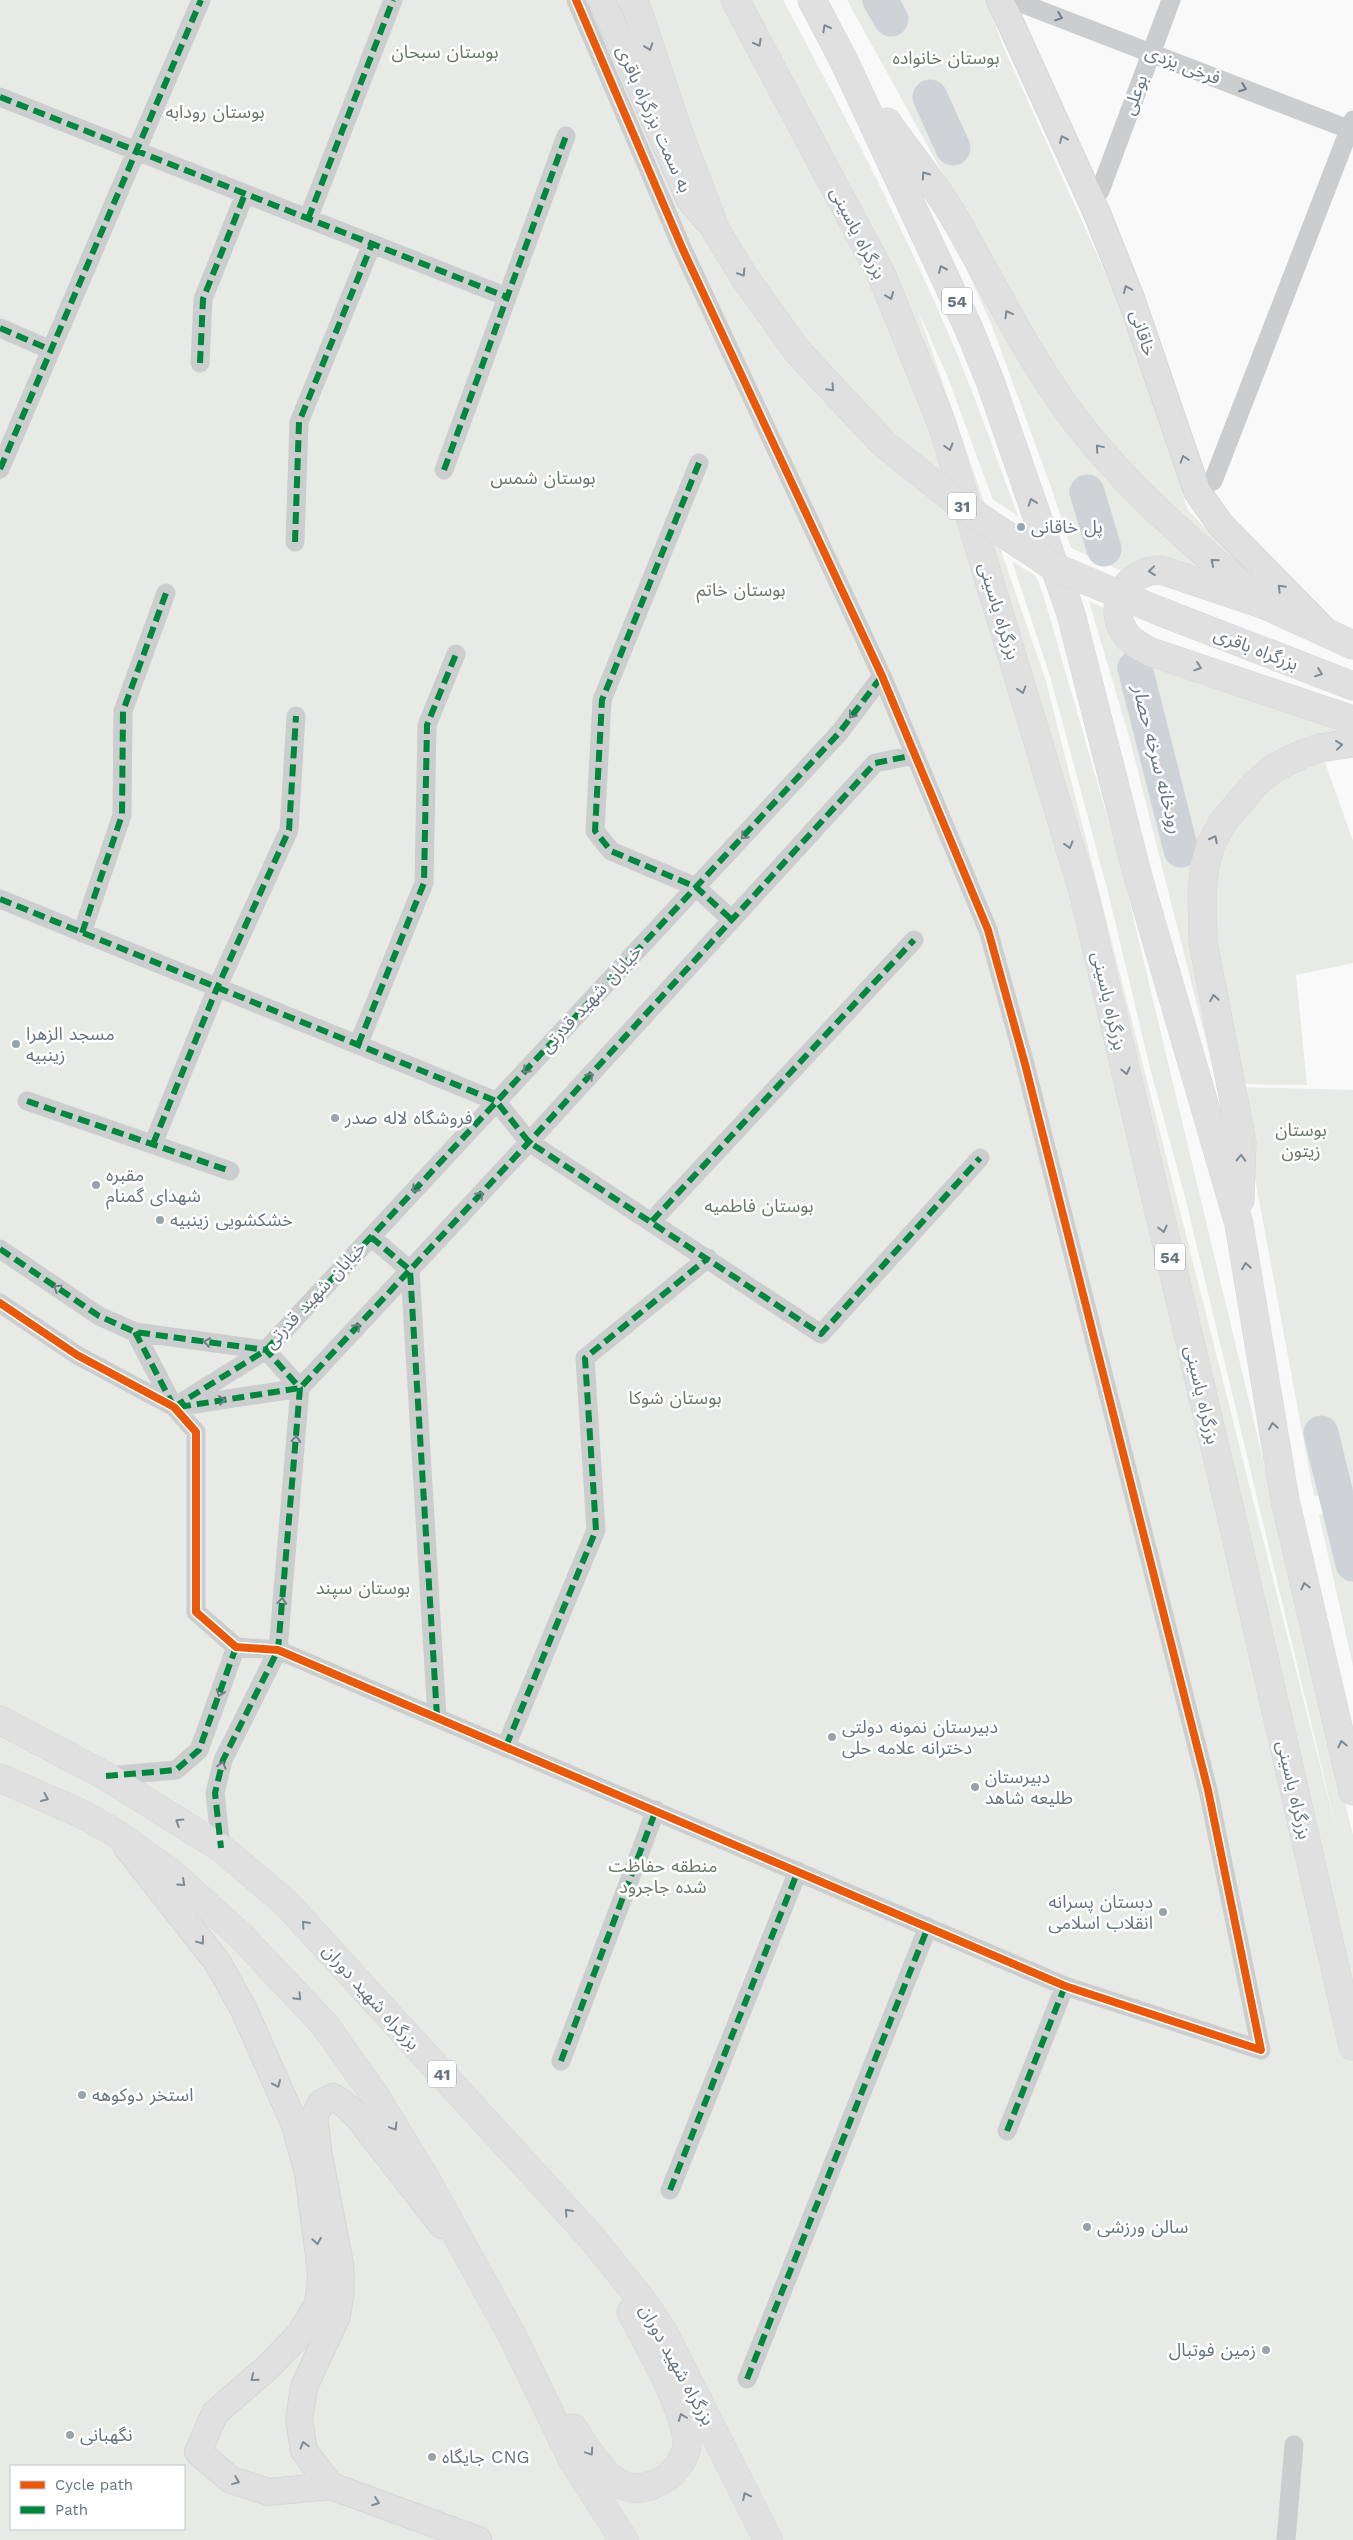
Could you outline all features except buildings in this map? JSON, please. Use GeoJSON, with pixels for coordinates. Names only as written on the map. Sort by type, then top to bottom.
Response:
{"type":"FeatureCollection","features":[{"type":"Feature","properties":{"kind":"highway"},"geometry":{"type":"LineString","coordinates":[[634,0],[678,131],[716,231]]}},
{"type":"Feature","properties":{"kind":"highway","name":"بزرگراه یاسینی"},"geometry":{"type":"LineString","coordinates":[[735,0],[881,274],[942,424],[1083,891],[1235,1533],[1353,2046]]}},
{"type":"Feature","properties":{"kind":"highway","name":"54"},"geometry":{"type":"LineString","coordinates":[[812,0],[844,61],[969,329],[990,381],[1071,614],[1138,877],[1239,1224],[1285,1500],[1353,1791]]}},
{"type":"Feature","properties":{"kind":"highway"},"geometry":{"type":"LineString","coordinates":[[844,61],[950,210],[1018,333],[1074,418],[1119,472],[1182,535],[1265,605]]}},
{"type":"Feature","properties":{"kind":"highway","name":"بزرگراه باقری"},"geometry":{"type":"LineString","coordinates":[[716,231],[745,278],[798,352],[884,444],[961,505],[1054,567],[1159,611],[1353,686]]}},
{"type":"Feature","properties":{"kind":"highway"},"geometry":{"type":"LineString","coordinates":[[1353,645],[1265,605],[1161,570],[1147,570],[1136,576],[1126,586],[1118,601],[1123,628],[1137,645],[1151,652],[1353,720]]}},
{"type":"Feature","properties":{"kind":"highway"},"geometry":{"type":"LineString","coordinates":[[1239,1224],[1242,1142],[1203,942],[1202,890],[1205,865],[1211,844],[1223,822],[1255,784],[1274,768],[1319,748],[1353,743]]}},
{"type":"Feature","properties":{"kind":"highway","name":"بزرگراه شهید دوران"},"geometry":{"type":"LineString","coordinates":[[0,1720],[106,1776],[220,1848],[286,1903],[590,2237],[644,2303],[665,2335],[768,2540]]}},
{"type":"Feature","properties":{"kind":"highway"},"geometry":{"type":"LineString","coordinates":[[0,1778],[82,1814],[116,1834],[170,1872],[241,1936],[324,2024],[376,2097],[427,2181],[514,2339],[572,2459],[624,2540]]}},
{"type":"Feature","properties":{"kind":"highway"},"geometry":{"type":"LineString","coordinates":[[514,2339],[597,2463],[613,2480],[623,2486],[642,2489],[665,2480],[681,2463],[687,2443],[684,2421],[648,2344],[590,2237]]}},
{"type":"Feature","properties":{"kind":"main road","name":"به سمت بزرگراه باقری"},"geometry":{"type":"LineString","coordinates":[[602,0],[690,200],[716,231]]}},
{"type":"Feature","properties":{"kind":"main road","name":"خاقانی"},"geometry":{"type":"LineString","coordinates":[[1000,0],[1096,211],[1132,301],[1196,491],[1220,524],[1328,634]]}},
{"type":"Feature","properties":{"kind":"main road"},"geometry":{"type":"LineString","coordinates":[[116,1834],[218,1963],[244,2010],[295,2124],[308,2173],[321,2278],[318,2304],[300,2334],[267,2368],[215,2412],[198,2452],[231,2480],[269,2492],[331,2486],[478,2540]]}},
{"type":"Feature","properties":{"kind":"main road"},"geometry":{"type":"LineString","coordinates":[[331,2486],[304,2451],[299,2420],[304,2387],[337,2316],[342,2290],[340,2264],[319,2156],[314,2116],[321,2102],[333,2097],[357,2116],[471,2262]]}},
{"type":"Feature","properties":{"kind":"street"},"geometry":{"type":"LineString","coordinates":[[0,469],[200,0]]}},
{"type":"Feature","properties":{"kind":"street"},"geometry":{"type":"LineString","coordinates":[[308,219],[393,0]]}},
{"type":"Feature","properties":{"kind":"street"},"geometry":{"type":"LineString","coordinates":[[136,1332],[174,1407],[196,1432],[196,1612],[236,1647],[278,1650],[1065,1986],[1261,2050],[1208,1790],[1025,1064],[988,930],[882,676],[683,250],[576,0]]}},
{"type":"Feature","properties":{"kind":"street","name":"فرخی یزدی"},"geometry":{"type":"LineString","coordinates":[[1013,0],[1150,53],[1352,127]]}},
{"type":"Feature","properties":{"kind":"street","name":"بوعلی"},"geometry":{"type":"LineString","coordinates":[[1100,191],[1171,0]]}},
{"type":"Feature","properties":{"kind":"street"},"geometry":{"type":"LineString","coordinates":[[0,98],[507,297]]}},
{"type":"Feature","properties":{"kind":"street"},"geometry":{"type":"LineString","coordinates":[[1213,481],[1352,127]]}},
{"type":"Feature","properties":{"kind":"street"},"geometry":{"type":"LineString","coordinates":[[444,470],[566,136]]}},
{"type":"Feature","properties":{"kind":"street"},"geometry":{"type":"LineString","coordinates":[[200,363],[203,299],[245,194]]}},
{"type":"Feature","properties":{"kind":"street"},"geometry":{"type":"LineString","coordinates":[[295,542],[300,422],[372,244]]}},
{"type":"Feature","properties":{"kind":"street"},"geometry":{"type":"LineString","coordinates":[[0,328],[51,350]]}},
{"type":"Feature","properties":{"kind":"street"},"geometry":{"type":"LineString","coordinates":[[699,463],[602,700],[595,831],[611,851],[696,887],[732,920]]}},
{"type":"Feature","properties":{"kind":"street"},"geometry":{"type":"LineString","coordinates":[[82,933],[122,815],[123,711],[166,593]]}},
{"type":"Feature","properties":{"kind":"street"},"geometry":{"type":"LineString","coordinates":[[358,1045],[424,883],[427,725],[456,654]]}},
{"type":"Feature","properties":{"kind":"street","name":"خیابان شهید قدرتی"},"geometry":{"type":"LineString","coordinates":[[174,1407],[266,1350],[839,733],[882,676]]}},
{"type":"Feature","properties":{"kind":"street"},"geometry":{"type":"LineString","coordinates":[[152,1144],[217,988],[288,830],[296,716]]}},
{"type":"Feature","properties":{"kind":"street"},"geometry":{"type":"LineString","coordinates":[[220,1848],[216,1793],[223,1760],[278,1650],[300,1388],[529,1142],[875,763],[915,755]]}},
{"type":"Feature","properties":{"kind":"street"},"geometry":{"type":"LineString","coordinates":[[0,899],[496,1101],[529,1142],[652,1221],[821,1334],[980,1158]]}},
{"type":"Feature","properties":{"kind":"street"},"geometry":{"type":"LineString","coordinates":[[652,1221],[914,940]]}},
{"type":"Feature","properties":{"kind":"street"},"geometry":{"type":"LineString","coordinates":[[27,1101],[230,1171]]}},
{"type":"Feature","properties":{"kind":"street"},"geometry":{"type":"LineString","coordinates":[[371,1236],[410,1270],[437,1717]]}},
{"type":"Feature","properties":{"kind":"street"},"geometry":{"type":"LineString","coordinates":[[0,1249],[99,1316],[136,1332],[266,1350],[300,1388]]}},
{"type":"Feature","properties":{"kind":"street"},"geometry":{"type":"LineString","coordinates":[[506,1746],[596,1530],[585,1358],[708,1258]]}},
{"type":"Feature","properties":{"kind":"street"},"geometry":{"type":"LineString","coordinates":[[0,1303],[77,1355],[174,1407],[300,1388]]}},
{"type":"Feature","properties":{"kind":"street"},"geometry":{"type":"LineString","coordinates":[[106,1776],[176,1770],[199,1750],[236,1647]]}},
{"type":"Feature","properties":{"kind":"street"},"geometry":{"type":"LineString","coordinates":[[561,2061],[656,1810]]}},
{"type":"Feature","properties":{"kind":"street"},"geometry":{"type":"LineString","coordinates":[[670,2190],[798,1871]]}},
{"type":"Feature","properties":{"kind":"street"},"geometry":{"type":"LineString","coordinates":[[747,2379],[928,1927]]}},
{"type":"Feature","properties":{"kind":"street"},"geometry":{"type":"LineString","coordinates":[[1007,2131],[1065,1986]]}},
{"type":"Feature","properties":{"kind":"street"},"geometry":{"type":"LineString","coordinates":[[1286,2540],[1294,2445]]}},
{"type":"Feature","properties":{"kind":"green space","name":"منطقه حفاظت شده جاجرود"},"geometry":{"type":"Polygon","coordinates":[[[0,0],[783,0],[829,86],[916,260],[936,305],[972,390],[1018,516],[993,500],[948,378],[917,308],[1046,681],[1341,1848],[1185,1197],[1150,1068],[1109,896],[1050,676],[1012,561],[1036,576],[1043,594],[1119,858],[1353,1835],[1353,2540],[0,2540],[0,0]]]}},
{"type":"Feature","properties":{"kind":"green space","name":"بوستان خانواده"},"geometry":{"type":"Polygon","coordinates":[[[847,0],[986,0],[1003,46],[1121,308],[1176,467],[1187,509],[1212,535],[1274,587],[1270,591],[1219,551],[1129,469],[1042,353],[847,0]]]}},
{"type":"Feature","properties":{"kind":"green space"},"geometry":{"type":"Polygon","coordinates":[[[941,212],[985,295],[1234,589],[1124,572],[1071,548],[1052,490],[992,326],[941,212]]]}},
{"type":"Feature","properties":{"kind":"green space"},"geometry":{"type":"Polygon","coordinates":[[[1089,601],[1115,613],[1116,626],[1329,718],[1353,736],[1302,744],[1203,848],[1232,1144],[1131,744],[1089,601]]]}},
{"type":"Feature","properties":{"kind":"green space"},"geometry":{"type":"Polygon","coordinates":[[[1322,754],[1353,841],[1353,963],[1296,975],[1307,1085],[1236,1084],[1210,944],[1216,850],[1258,787],[1322,754]]]}},
{"type":"Feature","properties":{"kind":"green space","name":"بوستان زیتون"},"geometry":{"type":"Polygon","coordinates":[[[1238,1087],[1353,1090],[1353,1489],[1314,1496],[1238,1087]]]}},
{"type":"Feature","properties":{"kind":"green space"},"geometry":{"type":"Polygon","coordinates":[[[1353,1510],[1353,1666],[1319,1515],[1353,1510]]]}},
{"type":"Feature","properties":{"kind":"waterway","name":"رودخانه سرخه حصار"},"geometry":{"type":"LineString","coordinates":[[880,0],[891,19]]}},
{"type":"Feature","properties":{"kind":"waterway","name":"رودخانه سرخه حصار"},"geometry":{"type":"LineString","coordinates":[[930,97],[953,148]]}},
{"type":"Feature","properties":{"kind":"waterway","name":"رودخانه سرخه حصار"},"geometry":{"type":"LineString","coordinates":[[1087,492],[1104,549]]}},
{"type":"Feature","properties":{"kind":"waterway","name":"رودخانه سرخه حصار"},"geometry":{"type":"LineString","coordinates":[[1135,668],[1181,850]]}},
{"type":"Feature","properties":{"kind":"waterway","name":"رودخانه سرخه حصار"},"geometry":{"type":"LineString","coordinates":[[1321,1433],[1353,1564]]}},
{"type":"Feature","properties":{"kind":"marked path"},"geometry":{"type":"LineString","coordinates":[[0,469],[201,0]]}},
{"type":"Feature","properties":{"kind":"marked path"},"geometry":{"type":"LineString","coordinates":[[308,219],[393,0]]}},
{"type":"Feature","properties":{"kind":"marked path"},"geometry":{"type":"LineString","coordinates":[[0,97],[507,297]]}},
{"type":"Feature","properties":{"kind":"marked path"},"geometry":{"type":"LineString","coordinates":[[444,470],[566,136]]}},
{"type":"Feature","properties":{"kind":"marked path"},"geometry":{"type":"LineString","coordinates":[[200,363],[203,299],[245,194]]}},
{"type":"Feature","properties":{"kind":"marked path"},"geometry":{"type":"LineString","coordinates":[[295,542],[299,422],[372,244]]}},
{"type":"Feature","properties":{"kind":"marked path"},"geometry":{"type":"LineString","coordinates":[[0,328],[51,350]]}},
{"type":"Feature","properties":{"kind":"marked path"},"geometry":{"type":"LineString","coordinates":[[699,463],[602,700],[595,831],[611,851],[696,887],[732,920]]}},
{"type":"Feature","properties":{"kind":"marked path"},"geometry":{"type":"LineString","coordinates":[[82,933],[122,815],[123,711],[166,593]]}},
{"type":"Feature","properties":{"kind":"marked path"},"geometry":{"type":"LineString","coordinates":[[358,1045],[424,883],[427,725],[456,654]]}},
{"type":"Feature","properties":{"kind":"marked path"},"geometry":{"type":"LineString","coordinates":[[174,1407],[266,1350],[839,733],[882,676]]}},
{"type":"Feature","properties":{"kind":"marked path"},"geometry":{"type":"LineString","coordinates":[[153,1144],[217,988],[289,830],[296,716]]}},
{"type":"Feature","properties":{"kind":"marked path"},"geometry":{"type":"LineString","coordinates":[[179,1407],[300,1388],[529,1142],[875,763],[915,755]]}},
{"type":"Feature","properties":{"kind":"marked path"},"geometry":{"type":"LineString","coordinates":[[0,899],[496,1101],[529,1142],[821,1334],[980,1158]]}},
{"type":"Feature","properties":{"kind":"marked path"},"geometry":{"type":"LineString","coordinates":[[652,1221],[914,940]]}},
{"type":"Feature","properties":{"kind":"marked path"},"geometry":{"type":"LineString","coordinates":[[27,1101],[230,1171]]}},
{"type":"Feature","properties":{"kind":"marked path"},"geometry":{"type":"LineString","coordinates":[[371,1237],[410,1270],[437,1717]]}},
{"type":"Feature","properties":{"kind":"marked path"},"geometry":{"type":"LineString","coordinates":[[0,1249],[99,1316],[135,1332],[266,1350],[300,1388],[278,1650],[223,1760],[215,1793],[221,1848]]}},
{"type":"Feature","properties":{"kind":"marked path"},"geometry":{"type":"LineString","coordinates":[[506,1746],[596,1530],[585,1358],[708,1258]]}},
{"type":"Feature","properties":{"kind":"marked path"},"geometry":{"type":"LineString","coordinates":[[135,1332],[173,1405]]}},
{"type":"Feature","properties":{"kind":"marked path"},"geometry":{"type":"LineString","coordinates":[[106,1776],[176,1770],[199,1750],[236,1647]]}},
{"type":"Feature","properties":{"kind":"marked path"},"geometry":{"type":"LineString","coordinates":[[561,2061],[656,1810]]}},
{"type":"Feature","properties":{"kind":"marked path"},"geometry":{"type":"LineString","coordinates":[[670,2190],[798,1871]]}},
{"type":"Feature","properties":{"kind":"marked path"},"geometry":{"type":"LineString","coordinates":[[747,2379],[928,1927]]}},
{"type":"Feature","properties":{"kind":"marked path"},"geometry":{"type":"LineString","coordinates":[[1007,2131],[1065,1986]]}},
{"type":"Feature","properties":{"kind":"cycle path"},"geometry":{"type":"LineString","coordinates":[[0,1303],[77,1355],[174,1407],[196,1432],[196,1612],[236,1647],[278,1650],[1065,1986],[1261,2050],[1208,1790],[1025,1064],[988,930],[882,676],[683,250],[576,0]]}},
{"type":"Feature","properties":{"kind":"place","name":"پل خاقانی"},"geometry":{"type":"Point","coordinates":[1021,527]}},
{"type":"Feature","properties":{"kind":"place","name":"مسجد الزهرا زینبیه"},"geometry":{"type":"Point","coordinates":[16,1044]}},
{"type":"Feature","properties":{"kind":"place","name":"فروشگاه لاله صدر"},"geometry":{"type":"Point","coordinates":[335,1118]}},
{"type":"Feature","properties":{"kind":"place","name":"مقبره شهدای گمنام"},"geometry":{"type":"Point","coordinates":[96,1185]}},
{"type":"Feature","properties":{"kind":"place","name":"خشکشویی زینبیه"},"geometry":{"type":"Point","coordinates":[160,1220]}},
{"type":"Feature","properties":{"kind":"place","name":"دبیرستان نمونه دولتی دخترانه علامه حلی"},"geometry":{"type":"Point","coordinates":[832,1737]}},
{"type":"Feature","properties":{"kind":"place","name":"دبیرستان طلیعه شاهد"},"geometry":{"type":"Point","coordinates":[975,1787]}},
{"type":"Feature","properties":{"kind":"place","name":"دبستان پسرانه انقلاب اسلامی"},"geometry":{"type":"Point","coordinates":[1163,1912]}},
{"type":"Feature","properties":{"kind":"place","name":"استخر دوکوهه"},"geometry":{"type":"Point","coordinates":[82,2095]}},
{"type":"Feature","properties":{"kind":"place","name":"سالن ورزشی"},"geometry":{"type":"Point","coordinates":[1087,2227]}},
{"type":"Feature","properties":{"kind":"place","name":"زمین فوتبال"},"geometry":{"type":"Point","coordinates":[1266,2350]}},
{"type":"Feature","properties":{"kind":"place","name":"نگهبانی"},"geometry":{"type":"Point","coordinates":[70,2435]}},
{"type":"Feature","properties":{"kind":"place","name":"جایگاه CNG"},"geometry":{"type":"Point","coordinates":[432,2457]}},
{"type":"Feature","properties":{"kind":"park label","name":"بوستان سبحان"},"geometry":{"type":"Point","coordinates":[445,52]}},
{"type":"Feature","properties":{"kind":"park label","name":"بوستان رودابه"},"geometry":{"type":"Point","coordinates":[215,112]}},
{"type":"Feature","properties":{"kind":"park label","name":"بوستان شمس"},"geometry":{"type":"Point","coordinates":[543,478]}},
{"type":"Feature","properties":{"kind":"park label","name":"بوستان خاتم"},"geometry":{"type":"Point","coordinates":[741,590]}},
{"type":"Feature","properties":{"kind":"park label","name":"بوستان فاطمیه"},"geometry":{"type":"Point","coordinates":[759,1206]}},
{"type":"Feature","properties":{"kind":"park label","name":"بوستان شوکا"},"geometry":{"type":"Point","coordinates":[675,1398]}},
{"type":"Feature","properties":{"kind":"park label","name":"بوستان سپند"},"geometry":{"type":"Point","coordinates":[363,1588]}}]}
